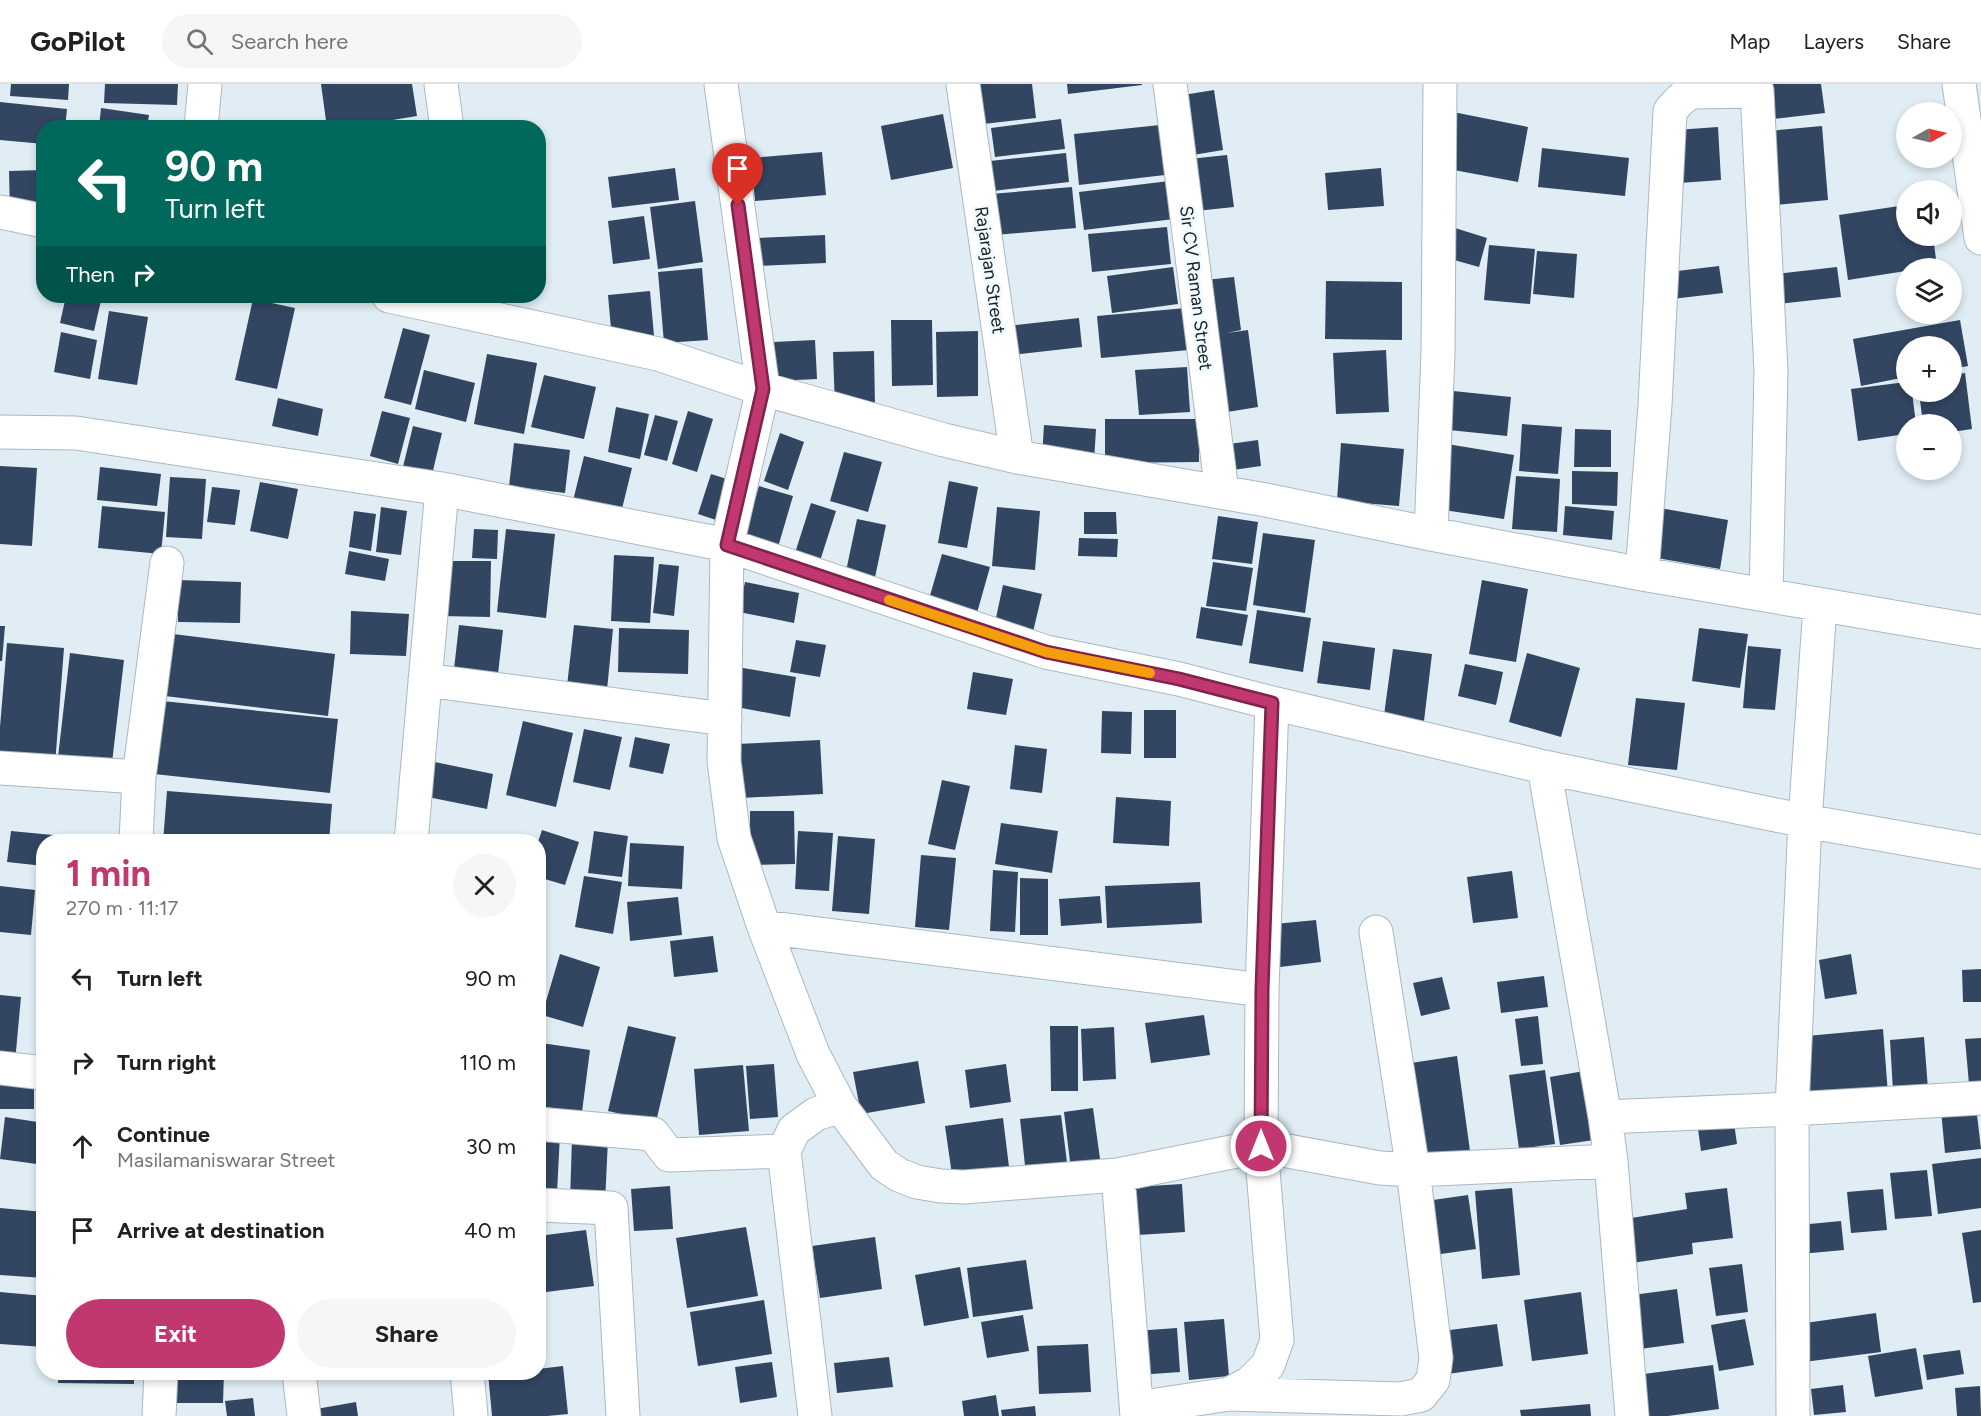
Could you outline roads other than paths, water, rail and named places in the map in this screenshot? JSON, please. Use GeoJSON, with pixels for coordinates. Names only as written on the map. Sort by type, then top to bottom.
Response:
{"type":"FeatureCollection","features":[{"type":"Feature","properties":{"kind":"street"},"geometry":{"type":"LineString","coordinates":[[202,120],[205,84]]}},
{"type":"Feature","properties":{"kind":"street"},"geometry":{"type":"LineString","coordinates":[[441,84],[446,120]]}},
{"type":"Feature","properties":{"kind":"street"},"geometry":{"type":"LineString","coordinates":[[721,84],[763,389],[727,545],[724,761],[734,838],[764,927],[813,1054],[840,1106],[884,1165],[899,1175],[917,1182],[964,1187],[1118,1175],[1261,1146],[1380,1168],[1413,1170],[1611,1161]]}},
{"type":"Feature","properties":{"kind":"street","name":"Rajarajan Street"},"geometry":{"type":"LineString","coordinates":[[963,84],[1017,457]]}},
{"type":"Feature","properties":{"kind":"street","name":"Sir CV Raman Street"},"geometry":{"type":"LineString","coordinates":[[1170,84],[1222,492]]}},
{"type":"Feature","properties":{"kind":"street"},"geometry":{"type":"LineString","coordinates":[[1431,534],[1438,352],[1440,84]]}},
{"type":"Feature","properties":{"kind":"street"},"geometry":{"type":"LineString","coordinates":[[1959,84],[1981,238]]}},
{"type":"Feature","properties":{"kind":"street"},"geometry":{"type":"LineString","coordinates":[[1642,574],[1655,405],[1670,111],[1689,88],[1757,91],[1771,371],[1766,595]]}},
{"type":"Feature","properties":{"kind":"street"},"geometry":{"type":"LineString","coordinates":[[0,212],[36,219]]}},
{"type":"Feature","properties":{"kind":"street"},"geometry":{"type":"LineString","coordinates":[[454,303],[473,305],[658,354],[763,389],[944,440],[1017,457],[1222,492],[1642,574],[1981,632]]}},
{"type":"Feature","properties":{"kind":"street"},"geometry":{"type":"LineString","coordinates":[[0,432],[76,433],[442,489],[727,545],[1046,652],[1179,679],[1544,767],[1805,821],[1981,852]]}},
{"type":"Feature","properties":{"kind":"street"},"geometry":{"type":"LineString","coordinates":[[412,834],[442,489]]}},
{"type":"Feature","properties":{"kind":"street"},"geometry":{"type":"LineString","coordinates":[[136,834],[139,777],[167,563]]}},
{"type":"Feature","properties":{"kind":"street"},"geometry":{"type":"LineString","coordinates":[[1793,1416],[1792,1109],[1805,821],[1820,606]]}},
{"type":"Feature","properties":{"kind":"street"},"geometry":{"type":"LineString","coordinates":[[425,680],[724,718]]}},
{"type":"Feature","properties":{"kind":"street"},"geometry":{"type":"LineString","coordinates":[[1229,1394],[1250,1383],[1268,1365],[1277,1340],[1261,1146],[1262,990],[1272,703]]}},
{"type":"Feature","properties":{"kind":"street"},"geometry":{"type":"LineString","coordinates":[[1544,767],[1611,1161],[1632,1416]]}},
{"type":"Feature","properties":{"kind":"street"},"geometry":{"type":"LineString","coordinates":[[0,768],[139,777]]}},
{"type":"Feature","properties":{"kind":"street"},"geometry":{"type":"LineString","coordinates":[[764,927],[1262,990]]}},
{"type":"Feature","properties":{"kind":"street"},"geometry":{"type":"LineString","coordinates":[[1118,1175],[1137,1412],[1229,1394],[1370,1407],[1421,1395],[1433,1380],[1436,1358],[1413,1170],[1376,932]]}},
{"type":"Feature","properties":{"kind":"street"},"geometry":{"type":"LineString","coordinates":[[0,1068],[36,1072]]}},
{"type":"Feature","properties":{"kind":"street"},"geometry":{"type":"LineString","coordinates":[[1605,1117],[1981,1098]]}},
{"type":"Feature","properties":{"kind":"street"},"geometry":{"type":"LineString","coordinates":[[815,1416],[784,1151],[794,1130],[816,1114],[840,1106]]}},
{"type":"Feature","properties":{"kind":"street"},"geometry":{"type":"LineString","coordinates":[[546,1125],[653,1134],[669,1155],[784,1151]]}},
{"type":"Feature","properties":{"kind":"street"},"geometry":{"type":"LineString","coordinates":[[546,1205],[611,1208],[622,1416]]}},
{"type":"Feature","properties":{"kind":"street"},"geometry":{"type":"LineString","coordinates":[[159,1416],[161,1380]]}},
{"type":"Feature","properties":{"kind":"street"},"geometry":{"type":"LineString","coordinates":[[300,1380],[304,1416]]}},
{"type":"Feature","properties":{"kind":"street"},"geometry":{"type":"LineString","coordinates":[[468,1380],[471,1416]]}}]}
